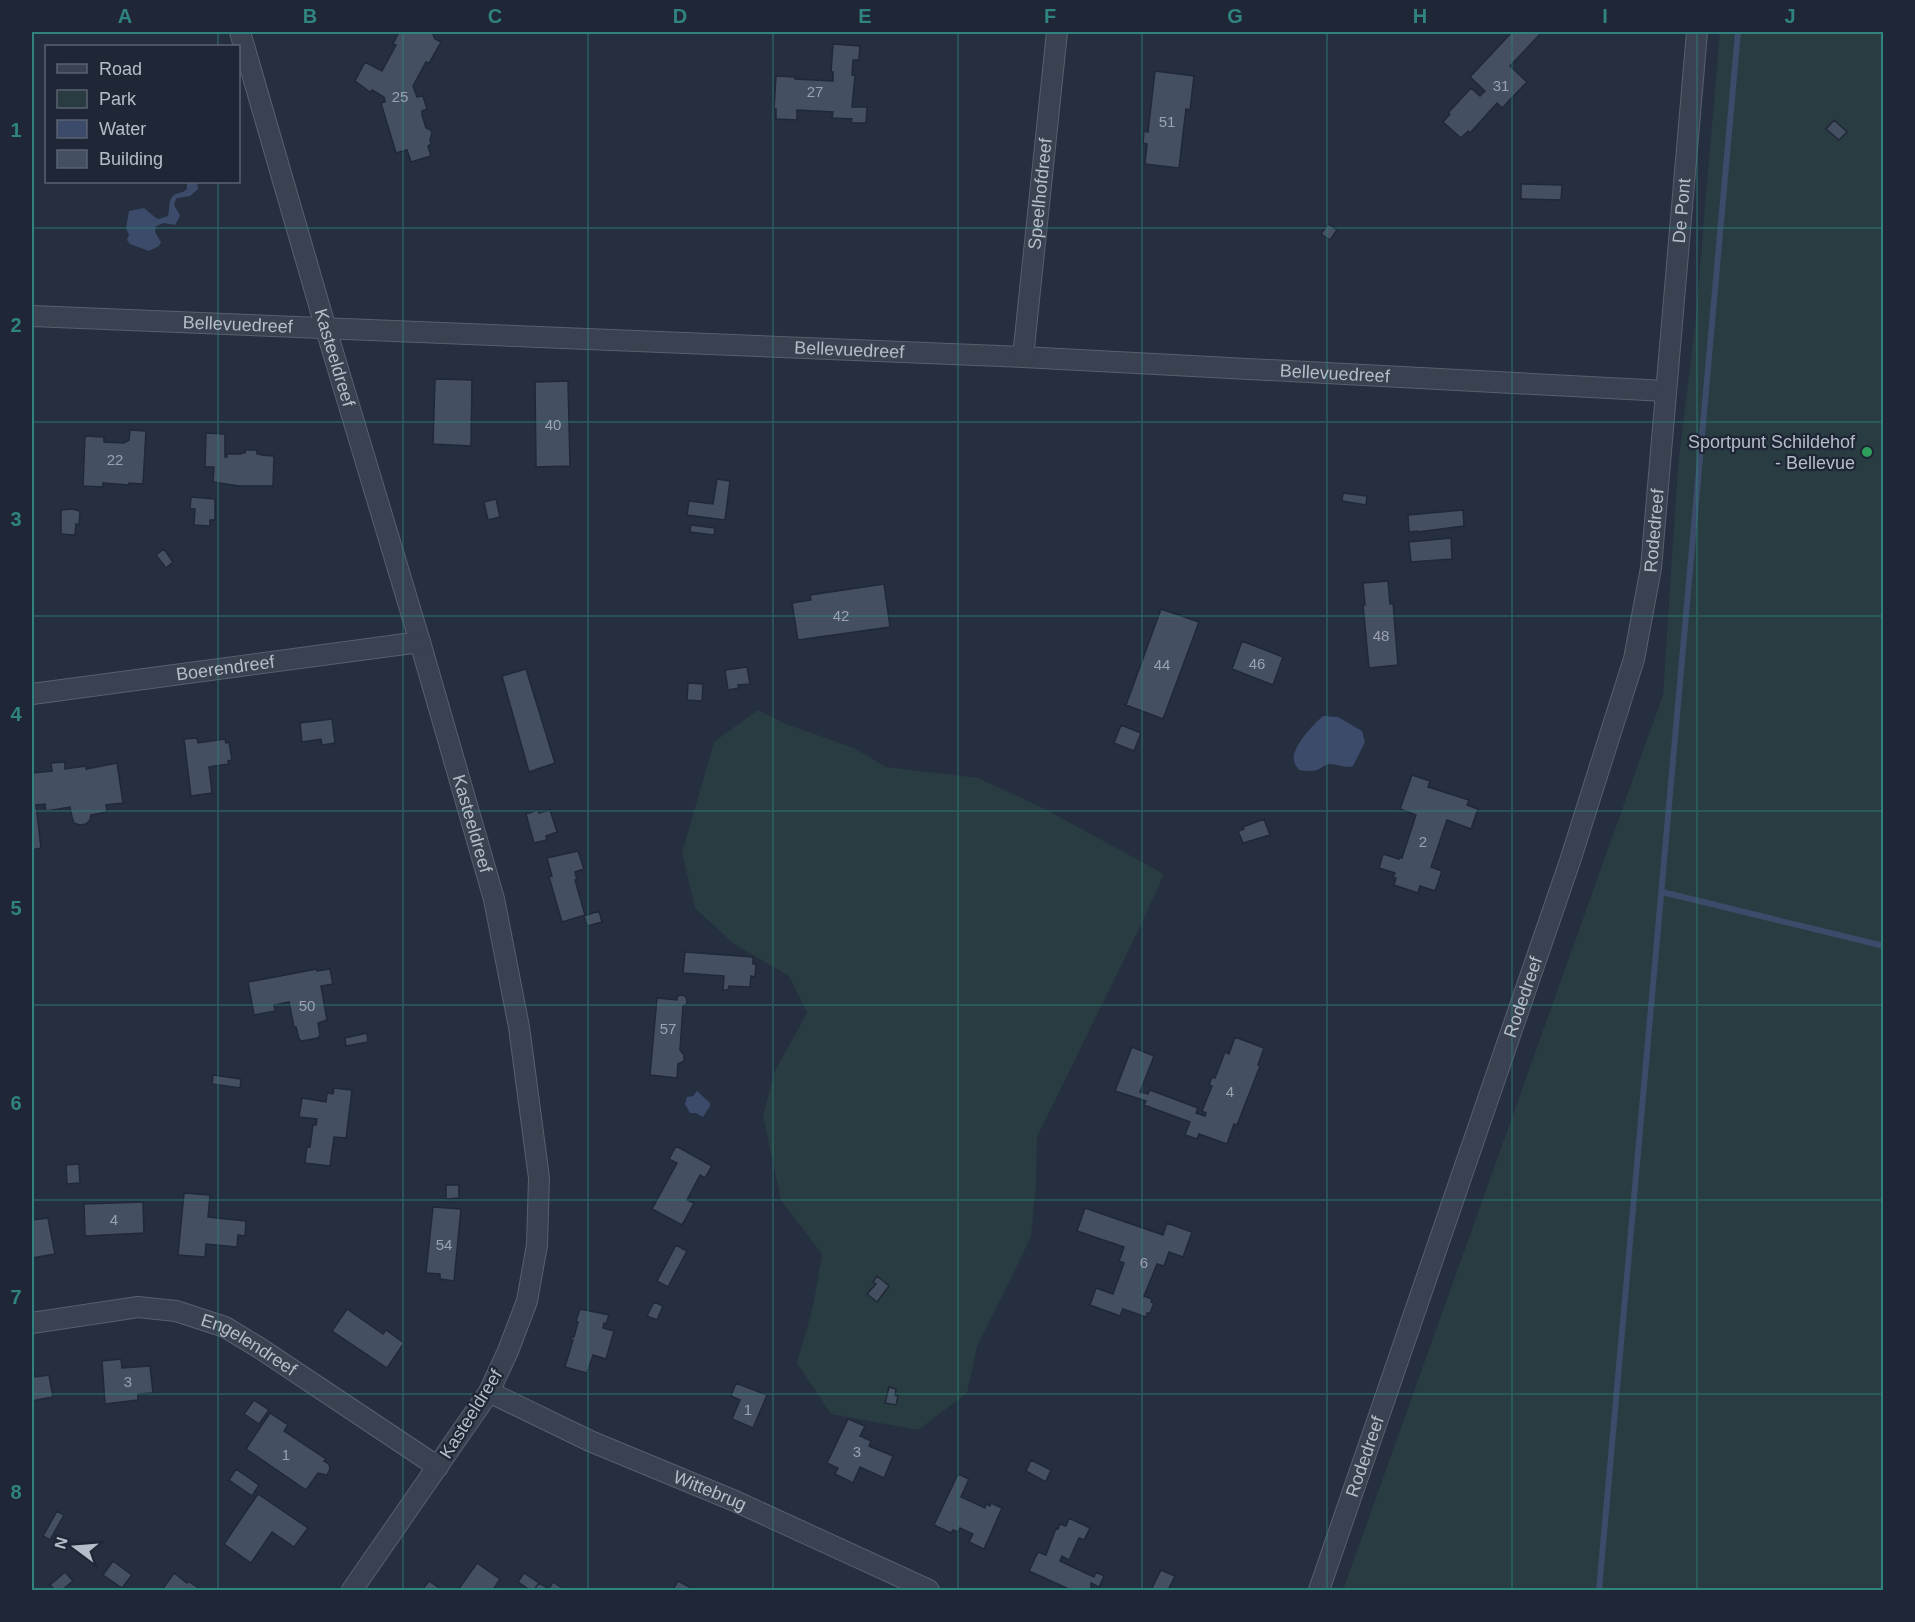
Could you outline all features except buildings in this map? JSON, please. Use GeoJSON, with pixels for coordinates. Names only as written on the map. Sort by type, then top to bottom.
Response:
{"type":"FeatureCollection","features":[{"type":"Feature","properties":{"kind":"street","name":"Kasteeldreef"},"geometry":{"type":"LineString","coordinates":[[240,32],[494,899],[519,1027],[539,1178],[537,1245],[526,1301],[508,1351],[489,1392],[352,1590]]}},
{"type":"Feature","properties":{"kind":"street","name":"Speelhofdreef"},"geometry":{"type":"LineString","coordinates":[[1023,357],[1057,32]]}},
{"type":"Feature","properties":{"kind":"street","name":"De Pont"},"geometry":{"type":"LineString","coordinates":[[1665,391],[1697,32]]}},
{"type":"Feature","properties":{"kind":"street","name":"Bellevuedreef"},"geometry":{"type":"LineString","coordinates":[[32,316],[1023,357],[1665,391]]}},
{"type":"Feature","properties":{"kind":"street","name":"Rodedreef"},"geometry":{"type":"LineString","coordinates":[[1319,1590],[1570,861],[1634,659],[1651,568],[1665,391]]}},
{"type":"Feature","properties":{"kind":"street","name":"Boerendreef"},"geometry":{"type":"LineString","coordinates":[[32,694],[420,642]]}},
{"type":"Feature","properties":{"kind":"street","name":"Engelendreef"},"geometry":{"type":"LineString","coordinates":[[32,1323],[138,1307],[176,1311],[225,1327],[438,1467]]}},
{"type":"Feature","properties":{"kind":"street","name":"Wittebrug"},"geometry":{"type":"LineString","coordinates":[[489,1392],[590,1441],[735,1501],[929,1590]]}},
{"type":"Feature","properties":{"kind":"green space"},"geometry":{"type":"Polygon","coordinates":[[[1720,32],[1883,32],[1883,1590],[1343,1590],[1663,695],[1678,466],[1695,326],[1720,32]]]}},
{"type":"Feature","properties":{"kind":"green space"},"geometry":{"type":"Polygon","coordinates":[[[758,710],[786,724],[854,748],[886,767],[978,778],[1043,808],[1164,874],[1037,1137],[1036,1184],[1031,1237],[977,1347],[967,1393],[918,1430],[831,1414],[797,1363],[813,1306],[822,1254],[781,1200],[763,1116],[774,1073],[807,1013],[789,976],[734,944],[695,908],[682,853],[714,742],[758,710]]]}},
{"type":"Feature","properties":{"kind":"water"},"geometry":{"type":"Polygon","coordinates":[[[187,183],[197,183],[198,189],[190,196],[177,198],[175,201],[180,216],[175,225],[164,223],[156,226],[155,232],[161,242],[159,246],[149,251],[130,244],[127,240],[129,235],[126,228],[129,211],[144,208],[159,219],[168,216],[171,198],[187,189],[187,183]]]}},
{"type":"Feature","properties":{"kind":"water"},"geometry":{"type":"Polygon","coordinates":[[[1323,716],[1338,717],[1362,731],[1365,742],[1353,766],[1328,764],[1314,771],[1299,770],[1294,761],[1296,749],[1323,716]]]}},
{"type":"Feature","properties":{"kind":"water"},"geometry":{"type":"Polygon","coordinates":[[[697,1091],[710,1103],[703,1117],[690,1113],[685,1104],[687,1097],[693,1096],[697,1091]]]}},
{"type":"Feature","properties":{"kind":"waterway"},"geometry":{"type":"LineString","coordinates":[[1599,1590],[1738,32]]}},
{"type":"Feature","properties":{"kind":"waterway"},"geometry":{"type":"LineString","coordinates":[[1662,892],[1884,946]]}},
{"type":"Feature","properties":{"kind":"place","name":"Sportpunt Schildehof - Bellevue"},"geometry":{"type":"Point","coordinates":[1867,452]}}]}
